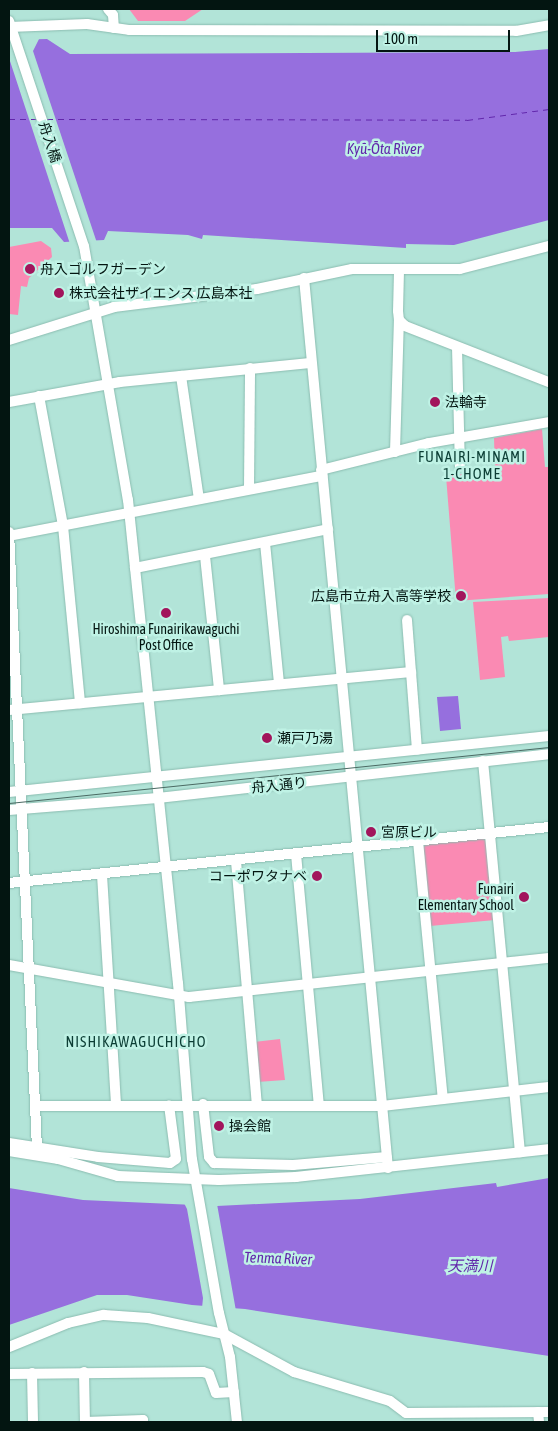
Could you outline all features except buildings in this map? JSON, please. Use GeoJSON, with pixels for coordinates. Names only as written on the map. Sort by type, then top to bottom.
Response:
{"type":"FeatureCollection","features":[{"type":"Feature","properties":{"kind":"street"},"geometry":{"type":"LineString","coordinates":[[108,9],[113,15],[114,28]]}},
{"type":"Feature","properties":{"kind":"street"},"geometry":{"type":"LineString","coordinates":[[9,25],[87,24],[114,28],[506,31],[536,30],[549,25]]}},
{"type":"Feature","properties":{"kind":"street","name":"舟入橋"},"geometry":{"type":"LineString","coordinates":[[9,25],[15,38],[84,246],[98,312],[130,513],[179,996],[195,1178],[234,1392],[237,1422]]}},
{"type":"Feature","properties":{"kind":"street"},"geometry":{"type":"LineString","coordinates":[[9,340],[98,312],[179,297],[257,289],[304,278],[352,270],[460,269],[549,246]]}},
{"type":"Feature","properties":{"kind":"street"},"geometry":{"type":"LineString","coordinates":[[395,452],[396,330],[399,320],[399,270]]}},
{"type":"Feature","properties":{"kind":"street"},"geometry":{"type":"LineString","coordinates":[[304,278],[310,362],[359,847],[388,1168]]}},
{"type":"Feature","properties":{"kind":"street"},"geometry":{"type":"LineString","coordinates":[[399,320],[414,331],[549,382]]}},
{"type":"Feature","properties":{"kind":"street"},"geometry":{"type":"LineString","coordinates":[[457,348],[460,466]]}},
{"type":"Feature","properties":{"kind":"street"},"geometry":{"type":"LineString","coordinates":[[9,402],[109,384],[310,362]]}},
{"type":"Feature","properties":{"kind":"street"},"geometry":{"type":"LineString","coordinates":[[249,489],[250,368]]}},
{"type":"Feature","properties":{"kind":"street"},"geometry":{"type":"LineString","coordinates":[[181,376],[199,499]]}},
{"type":"Feature","properties":{"kind":"street"},"geometry":{"type":"LineString","coordinates":[[39,396],[63,526],[80,704]]}},
{"type":"Feature","properties":{"kind":"street"},"geometry":{"type":"LineString","coordinates":[[37,1148],[26,882],[21,791],[13,709],[9,535],[249,489],[321,473],[395,452],[549,422]]}},
{"type":"Feature","properties":{"kind":"street"},"geometry":{"type":"LineString","coordinates":[[135,568],[265,544],[328,529]]}},
{"type":"Feature","properties":{"kind":"street"},"geometry":{"type":"LineString","coordinates":[[265,544],[279,684]]}},
{"type":"Feature","properties":{"kind":"street"},"geometry":{"type":"LineString","coordinates":[[205,556],[219,690]]}},
{"type":"Feature","properties":{"kind":"street"},"geometry":{"type":"LineString","coordinates":[[407,620],[417,750]]}},
{"type":"Feature","properties":{"kind":"street"},"geometry":{"type":"LineString","coordinates":[[13,709],[412,672]]}},
{"type":"Feature","properties":{"kind":"street","name":"舟入通り"},"geometry":{"type":"LineString","coordinates":[[9,792],[549,736]]}},
{"type":"Feature","properties":{"kind":"street","name":"舟入通り"},"geometry":{"type":"LineString","coordinates":[[9,810],[158,798],[549,754]]}},
{"type":"Feature","properties":{"kind":"street"},"geometry":{"type":"LineString","coordinates":[[483,761],[520,1152]]}},
{"type":"Feature","properties":{"kind":"street"},"geometry":{"type":"LineString","coordinates":[[9,883],[165,869],[549,827]]}},
{"type":"Feature","properties":{"kind":"street"},"geometry":{"type":"LineString","coordinates":[[418,841],[443,1099]]}},
{"type":"Feature","properties":{"kind":"street"},"geometry":{"type":"LineString","coordinates":[[296,854],[319,1106]]}},
{"type":"Feature","properties":{"kind":"street"},"geometry":{"type":"LineString","coordinates":[[236,861],[257,1105]]}},
{"type":"Feature","properties":{"kind":"street"},"geometry":{"type":"LineString","coordinates":[[102,875],[116,1105]]}},
{"type":"Feature","properties":{"kind":"street"},"geometry":{"type":"LineString","coordinates":[[9,965],[179,996],[246,991],[549,958]]}},
{"type":"Feature","properties":{"kind":"street"},"geometry":{"type":"LineString","coordinates":[[36,1106],[204,1104],[382,1106],[549,1087]]}},
{"type":"Feature","properties":{"kind":"street"},"geometry":{"type":"LineString","coordinates":[[204,1104],[209,1157],[214,1163],[293,1165],[387,1157]]}},
{"type":"Feature","properties":{"kind":"street"},"geometry":{"type":"LineString","coordinates":[[9,1143],[37,1148],[170,1163],[176,1159],[169,1105]]}},
{"type":"Feature","properties":{"kind":"street"},"geometry":{"type":"LineString","coordinates":[[9,1151],[58,1159],[118,1176],[195,1178],[296,1177],[549,1149]]}},
{"type":"Feature","properties":{"kind":"street"},"geometry":{"type":"LineString","coordinates":[[9,1347],[68,1323],[104,1314],[148,1318],[224,1334],[294,1372],[390,1401],[406,1418],[538,1417],[549,1412]]}},
{"type":"Feature","properties":{"kind":"street"},"geometry":{"type":"LineString","coordinates":[[84,1372],[85,1422],[143,1422]]}},
{"type":"Feature","properties":{"kind":"street"},"geometry":{"type":"LineString","coordinates":[[9,1374],[203,1372],[209,1374],[216,1393],[234,1392]]}},
{"type":"Feature","properties":{"kind":"street"},"geometry":{"type":"LineString","coordinates":[[32,1373],[34,1422]]}},
{"type":"Feature","properties":{"kind":"shaded area"},"geometry":{"type":"Polygon","coordinates":[[[129,9],[203,9],[185,21],[138,21],[129,9]]]}},
{"type":"Feature","properties":{"kind":"shaded area"},"geometry":{"type":"Polygon","coordinates":[[[41,241],[51,248],[52,257],[29,278],[27,287],[21,286],[18,315],[9,314],[9,247],[41,241]]]}},
{"type":"Feature","properties":{"kind":"shaded area"},"geometry":{"type":"Polygon","coordinates":[[[542,429],[545,467],[549,467],[549,594],[456,601],[446,476],[495,471],[494,438],[542,429]]]}},
{"type":"Feature","properties":{"kind":"shaded area"},"geometry":{"type":"Polygon","coordinates":[[[549,598],[549,637],[509,641],[508,636],[501,637],[505,677],[480,680],[473,602],[549,598]]]}},
{"type":"Feature","properties":{"kind":"shaded area"},"geometry":{"type":"Polygon","coordinates":[[[483,838],[487,841],[495,920],[430,926],[422,848],[426,844],[483,838]]]}},
{"type":"Feature","properties":{"kind":"shaded area"},"geometry":{"type":"Polygon","coordinates":[[[280,1039],[285,1080],[257,1082],[253,1042],[280,1039]]]}},
{"type":"Feature","properties":{"kind":"water","name":"Kyū-Ōta River"},"geometry":{"type":"Polygon","coordinates":[[[47,39],[70,54],[515,52],[549,49],[549,220],[454,245],[406,244],[406,248],[203,235],[202,239],[188,235],[108,231],[104,240],[64,242],[52,228],[9,228],[9,40],[47,39]]]}},
{"type":"Feature","properties":{"kind":"water"},"geometry":{"type":"Polygon","coordinates":[[[458,696],[461,729],[440,731],[437,697],[458,696]]]}},
{"type":"Feature","properties":{"kind":"water","name":"天満川"},"geometry":{"type":"Polygon","coordinates":[[[549,1178],[549,1356],[245,1309],[192,1305],[127,1295],[97,1295],[9,1325],[9,1188],[83,1200],[217,1206],[360,1199],[496,1183],[497,1187],[549,1178]]]}},
{"type":"Feature","properties":{"kind":"pier"},"geometry":{"type":"Polygon","coordinates":[[[40,37],[33,51],[97,243],[70,244],[9,58],[9,38],[40,37]]]}},
{"type":"Feature","properties":{"kind":"pier"},"geometry":{"type":"Polygon","coordinates":[[[183,1201],[217,1204],[236,1311],[202,1308],[203,1298],[187,1209],[183,1201]]]}},
{"type":"Feature","properties":{"kind":"ferry route"},"geometry":{"type":"LineString","coordinates":[[47,119],[467,120],[549,109]]}},
{"type":"Feature","properties":{"kind":"ferry route"},"geometry":{"type":"LineString","coordinates":[[9,119],[38,119]]}},
{"type":"Feature","properties":{"kind":"tram line"},"geometry":{"type":"LineString","coordinates":[[9,803],[549,747]]}},
{"type":"Feature","properties":{"kind":"place","name":"舟入ゴルフガーデン"},"geometry":{"type":"Point","coordinates":[30,269]}},
{"type":"Feature","properties":{"kind":"place","name":"株式会社ザイエンス 広島本社"},"geometry":{"type":"Point","coordinates":[59,293]}},
{"type":"Feature","properties":{"kind":"place","name":"法輪寺"},"geometry":{"type":"Point","coordinates":[435,402]}},
{"type":"Feature","properties":{"kind":"place","name":"広島市立舟入高等学校"},"geometry":{"type":"Point","coordinates":[461,596]}},
{"type":"Feature","properties":{"kind":"place","name":"Hiroshima Funairikawaguchi Post Office"},"geometry":{"type":"Point","coordinates":[166,613]}},
{"type":"Feature","properties":{"kind":"place","name":"瀬戸乃湯"},"geometry":{"type":"Point","coordinates":[267,738]}},
{"type":"Feature","properties":{"kind":"place","name":"宮原ビル"},"geometry":{"type":"Point","coordinates":[371,832]}},
{"type":"Feature","properties":{"kind":"place","name":"コーポワタナベ"},"geometry":{"type":"Point","coordinates":[317,876]}},
{"type":"Feature","properties":{"kind":"place","name":"Funairi Elementary School"},"geometry":{"type":"Point","coordinates":[524,897]}},
{"type":"Feature","properties":{"kind":"place","name":"操会館"},"geometry":{"type":"Point","coordinates":[219,1126]}},
{"type":"Feature","properties":{"kind":"district","name":"FUNAIRI-MINAMI 1-CHOME"},"geometry":{"type":"Point","coordinates":[472,464]}},
{"type":"Feature","properties":{"kind":"district","name":"NISHIKAWAGUCHICHO"},"geometry":{"type":"Point","coordinates":[136,1042]}},
{"type":"Feature","properties":{"kind":"water label","name":"Tenma River"},"geometry":{"type":"Point","coordinates":[278,1258]}}]}
